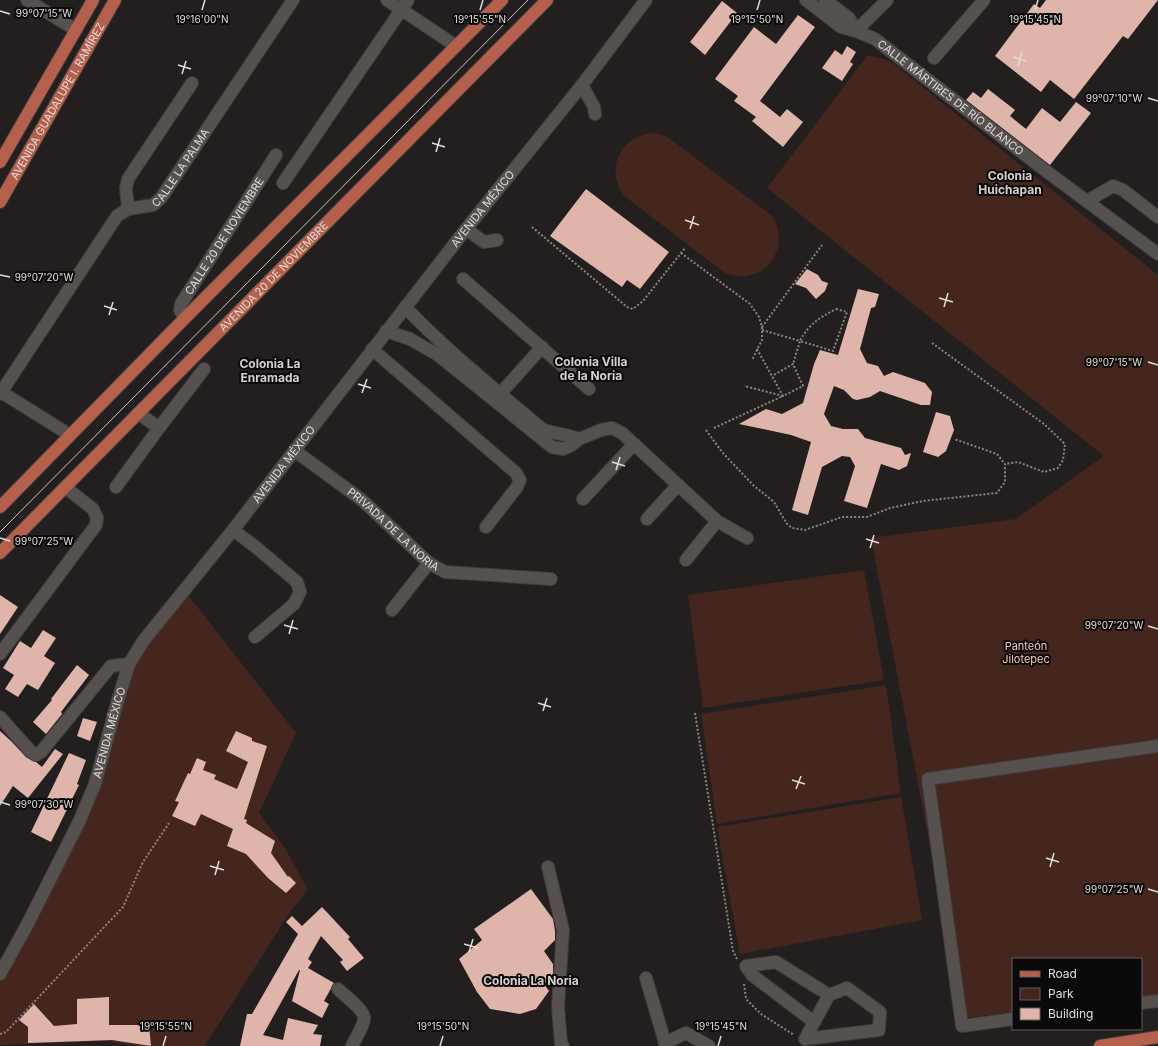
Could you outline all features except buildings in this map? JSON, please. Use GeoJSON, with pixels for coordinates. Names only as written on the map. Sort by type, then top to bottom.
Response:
{"type":"FeatureCollection","features":[{"type":"Feature","properties":{"kind":"main road","name":"AVENIDA GUADALUPE I. RAMÍREZ"},"geometry":{"type":"LineString","coordinates":[[0,162],[93,0]]}},
{"type":"Feature","properties":{"kind":"main road","name":"AVENIDA GUADALUPE I. RAMÍREZ"},"geometry":{"type":"LineString","coordinates":[[0,202],[115,0]]}},
{"type":"Feature","properties":{"kind":"main road"},"geometry":{"type":"LineString","coordinates":[[0,507],[185,318],[502,0]]}},
{"type":"Feature","properties":{"kind":"main road","name":"AVENIDA 20 DE NOVIEMBRE"},"geometry":{"type":"LineString","coordinates":[[0,553],[547,0]]}},
{"type":"Feature","properties":{"kind":"main road"},"geometry":{"type":"LineString","coordinates":[[1100,1046],[1158,1037]]}},
{"type":"Feature","properties":{"kind":"street"},"geometry":{"type":"LineString","coordinates":[[27,0],[76,30]]}},
{"type":"Feature","properties":{"kind":"street","name":"CALLE LA PALMA"},"geometry":{"type":"LineString","coordinates":[[128,209],[153,205],[161,198],[293,0]]}},
{"type":"Feature","properties":{"kind":"street"},"geometry":{"type":"LineString","coordinates":[[387,0],[405,5],[456,46]]}},
{"type":"Feature","properties":{"kind":"street","name":"AVENIDA MÉXICO"},"geometry":{"type":"LineString","coordinates":[[0,974],[27,925],[81,816],[95,784],[129,664],[144,640],[295,451],[386,331],[582,85],[646,0]]}},
{"type":"Feature","properties":{"kind":"street","name":"CALLE MÁRTIRES DE RÍO BLANCO"},"geometry":{"type":"LineString","coordinates":[[806,0],[841,27],[856,31],[874,40],[1158,254]]}},
{"type":"Feature","properties":{"kind":"street"},"geometry":{"type":"LineString","coordinates":[[825,0],[850,18],[856,31],[887,0]]}},
{"type":"Feature","properties":{"kind":"street"},"geometry":{"type":"LineString","coordinates":[[934,58],[984,0]]}},
{"type":"Feature","properties":{"kind":"street"},"geometry":{"type":"LineString","coordinates":[[283,183],[405,5]]}},
{"type":"Feature","properties":{"kind":"street"},"geometry":{"type":"LineString","coordinates":[[70,435],[1,393],[117,216],[128,209],[126,188],[128,179],[192,83]]}},
{"type":"Feature","properties":{"kind":"street"},"geometry":{"type":"LineString","coordinates":[[582,85],[594,107],[595,114]]}},
{"type":"Feature","properties":{"kind":"street","name":"CALLE 20 DE NOVIEMBRE"},"geometry":{"type":"LineString","coordinates":[[185,318],[180,310],[181,304],[276,154]]}},
{"type":"Feature","properties":{"kind":"street"},"geometry":{"type":"LineString","coordinates":[[1087,201],[1113,186],[1123,190],[1158,217]]}},
{"type":"Feature","properties":{"kind":"street"},"geometry":{"type":"LineString","coordinates":[[466,229],[484,242],[497,240]]}},
{"type":"Feature","properties":{"kind":"street"},"geometry":{"type":"LineString","coordinates":[[463,280],[589,389]]}},
{"type":"Feature","properties":{"kind":"street"},"geometry":{"type":"LineString","coordinates":[[405,307],[442,350],[517,413]]}},
{"type":"Feature","properties":{"kind":"street"},"geometry":{"type":"LineString","coordinates":[[386,331],[442,350]]}},
{"type":"Feature","properties":{"kind":"street"},"geometry":{"type":"LineString","coordinates":[[500,394],[542,347]]}},
{"type":"Feature","properties":{"kind":"street"},"geometry":{"type":"LineString","coordinates":[[372,349],[516,473],[520,480],[517,487],[486,526]]}},
{"type":"Feature","properties":{"kind":"street"},"geometry":{"type":"LineString","coordinates":[[116,487],[204,369]]}},
{"type":"Feature","properties":{"kind":"street"},"geometry":{"type":"LineString","coordinates":[[475,378],[500,394],[552,447],[563,449],[572,445],[579,439],[601,430],[612,428],[622,433],[717,521],[747,538]]}},
{"type":"Feature","properties":{"kind":"street"},"geometry":{"type":"LineString","coordinates":[[138,413],[159,428]]}},
{"type":"Feature","properties":{"kind":"street"},"geometry":{"type":"LineString","coordinates":[[583,499],[634,444]]}},
{"type":"Feature","properties":{"kind":"street","name":"PRIVADA DE LA NORIA"},"geometry":{"type":"LineString","coordinates":[[295,451],[362,500],[429,563],[445,572],[551,579]]}},
{"type":"Feature","properties":{"kind":"street"},"geometry":{"type":"LineString","coordinates":[[647,519],[678,485]]}},
{"type":"Feature","properties":{"kind":"street"},"geometry":{"type":"LineString","coordinates":[[0,654],[96,525],[97,518],[93,510],[65,487]]}},
{"type":"Feature","properties":{"kind":"street"},"geometry":{"type":"LineString","coordinates":[[686,560],[717,521]]}},
{"type":"Feature","properties":{"kind":"street"},"geometry":{"type":"LineString","coordinates":[[233,530],[297,582],[300,592],[294,604],[255,637]]}},
{"type":"Feature","properties":{"kind":"street"},"geometry":{"type":"LineString","coordinates":[[392,610],[429,563]]}},
{"type":"Feature","properties":{"kind":"street"},"geometry":{"type":"LineString","coordinates":[[0,717],[36,755],[41,752],[112,666],[129,664]]}},
{"type":"Feature","properties":{"kind":"street"},"geometry":{"type":"LineString","coordinates":[[1012,1019],[962,1026],[928,779],[1158,746]]}},
{"type":"Feature","properties":{"kind":"street"},"geometry":{"type":"LineString","coordinates":[[548,867],[563,930],[558,1006],[561,1044],[563,1046]]}},
{"type":"Feature","properties":{"kind":"street"},"geometry":{"type":"LineString","coordinates":[[814,1022],[752,975],[746,966],[776,962],[829,995]]}},
{"type":"Feature","properties":{"kind":"street"},"geometry":{"type":"LineString","coordinates":[[646,978],[666,1045],[686,1033],[709,1046]]}},
{"type":"Feature","properties":{"kind":"street"},"geometry":{"type":"LineString","coordinates":[[847,988],[880,1012],[879,1030],[805,1039],[829,995],[847,988]]}},
{"type":"Feature","properties":{"kind":"street"},"geometry":{"type":"LineString","coordinates":[[338,989],[360,1010],[364,1017],[363,1024],[352,1046]]}},
{"type":"Feature","properties":{"kind":"street"},"geometry":{"type":"LineString","coordinates":[[1142,1003],[1158,1000]]}},
{"type":"Feature","properties":{"kind":"path"},"geometry":{"type":"LineString","coordinates":[[532,227],[627,307],[633,309],[643,301],[685,248]]}},
{"type":"Feature","properties":{"kind":"path"},"geometry":{"type":"LineString","coordinates":[[762,329],[822,245]]}},
{"type":"Feature","properties":{"kind":"path"},"geometry":{"type":"LineString","coordinates":[[681,253],[750,304],[759,317],[762,329],[762,340],[752,360]]}},
{"type":"Feature","properties":{"kind":"path"},"geometry":{"type":"LineString","coordinates":[[714,428],[803,386],[793,364],[800,341],[807,328],[821,316],[836,309],[847,312],[833,351],[800,341],[762,329]]}},
{"type":"Feature","properties":{"kind":"path"},"geometry":{"type":"LineString","coordinates":[[932,343],[1044,424],[1065,444],[1063,460],[1058,468],[1044,472],[1018,462],[1005,464]]}},
{"type":"Feature","properties":{"kind":"path"},"geometry":{"type":"LineString","coordinates":[[757,349],[783,396]]}},
{"type":"Feature","properties":{"kind":"path"},"geometry":{"type":"LineString","coordinates":[[772,376],[793,364]]}},
{"type":"Feature","properties":{"kind":"path"},"geometry":{"type":"LineString","coordinates":[[744,386],[783,396]]}},
{"type":"Feature","properties":{"kind":"path"},"geometry":{"type":"LineString","coordinates":[[706,430],[722,452],[754,486],[774,502],[787,524],[792,528],[805,530],[842,517],[867,517],[890,508],[923,501],[997,493],[1005,482],[1005,464],[997,454],[954,439]]}},
{"type":"Feature","properties":{"kind":"path"},"geometry":{"type":"LineString","coordinates":[[695,712],[733,951],[738,961]]}},
{"type":"Feature","properties":{"kind":"path"},"geometry":{"type":"LineString","coordinates":[[0,1034],[6,1032],[122,907],[143,862],[169,823]]}},
{"type":"Feature","properties":{"kind":"path"},"geometry":{"type":"LineString","coordinates":[[743,979],[746,999],[761,1014],[794,1035],[805,1039]]}},
{"type":"Feature","properties":{"kind":"green space","name":"Panteón Jilotepec"},"geometry":{"type":"Polygon","coordinates":[[[868,55],[890,61],[1158,275],[1158,996],[1142,998],[1142,958],[1012,958],[1012,1012],[963,1018],[871,538],[1016,519],[1104,456],[767,188],[868,55]]]}},
{"type":"Feature","properties":{"kind":"green space"},"geometry":{"type":"Polygon","coordinates":[[[652,133],[669,138],[771,215],[776,224],[778,243],[776,253],[772,261],[765,268],[746,276],[725,273],[623,195],[619,188],[616,173],[616,166],[621,152],[632,140],[642,135],[652,133]]]}},
{"type":"Feature","properties":{"kind":"green space"},"geometry":{"type":"Polygon","coordinates":[[[864,570],[884,680],[703,708],[688,595],[864,570]]]}},
{"type":"Feature","properties":{"kind":"green space"},"geometry":{"type":"Polygon","coordinates":[[[188,595],[296,733],[259,813],[285,848],[308,890],[290,912],[205,1046],[139,1046],[105,1041],[0,1045],[0,962],[78,819],[125,673],[143,640],[188,595]]]}},
{"type":"Feature","properties":{"kind":"green space"},"geometry":{"type":"Polygon","coordinates":[[[886,685],[901,793],[717,824],[701,714],[886,685]]]}},
{"type":"Feature","properties":{"kind":"green space"},"geometry":{"type":"Polygon","coordinates":[[[901,797],[922,920],[740,954],[717,827],[901,797]]]}},
{"type":"Feature","properties":{"kind":"tram line"},"geometry":{"type":"LineString","coordinates":[[0,532],[528,0]]}},
{"type":"Feature","properties":{"kind":"district","name":"Colonia Huichapan"},"geometry":{"type":"Point","coordinates":[1010,183]}},
{"type":"Feature","properties":{"kind":"district","name":"Colonia Villa de la Noria"},"geometry":{"type":"Point","coordinates":[591,369]}},
{"type":"Feature","properties":{"kind":"district","name":"Colonia La Enramada"},"geometry":{"type":"Point","coordinates":[270,371]}},
{"type":"Feature","properties":{"kind":"district","name":"Colonia La Noria"},"geometry":{"type":"Point","coordinates":[531,981]}}]}
